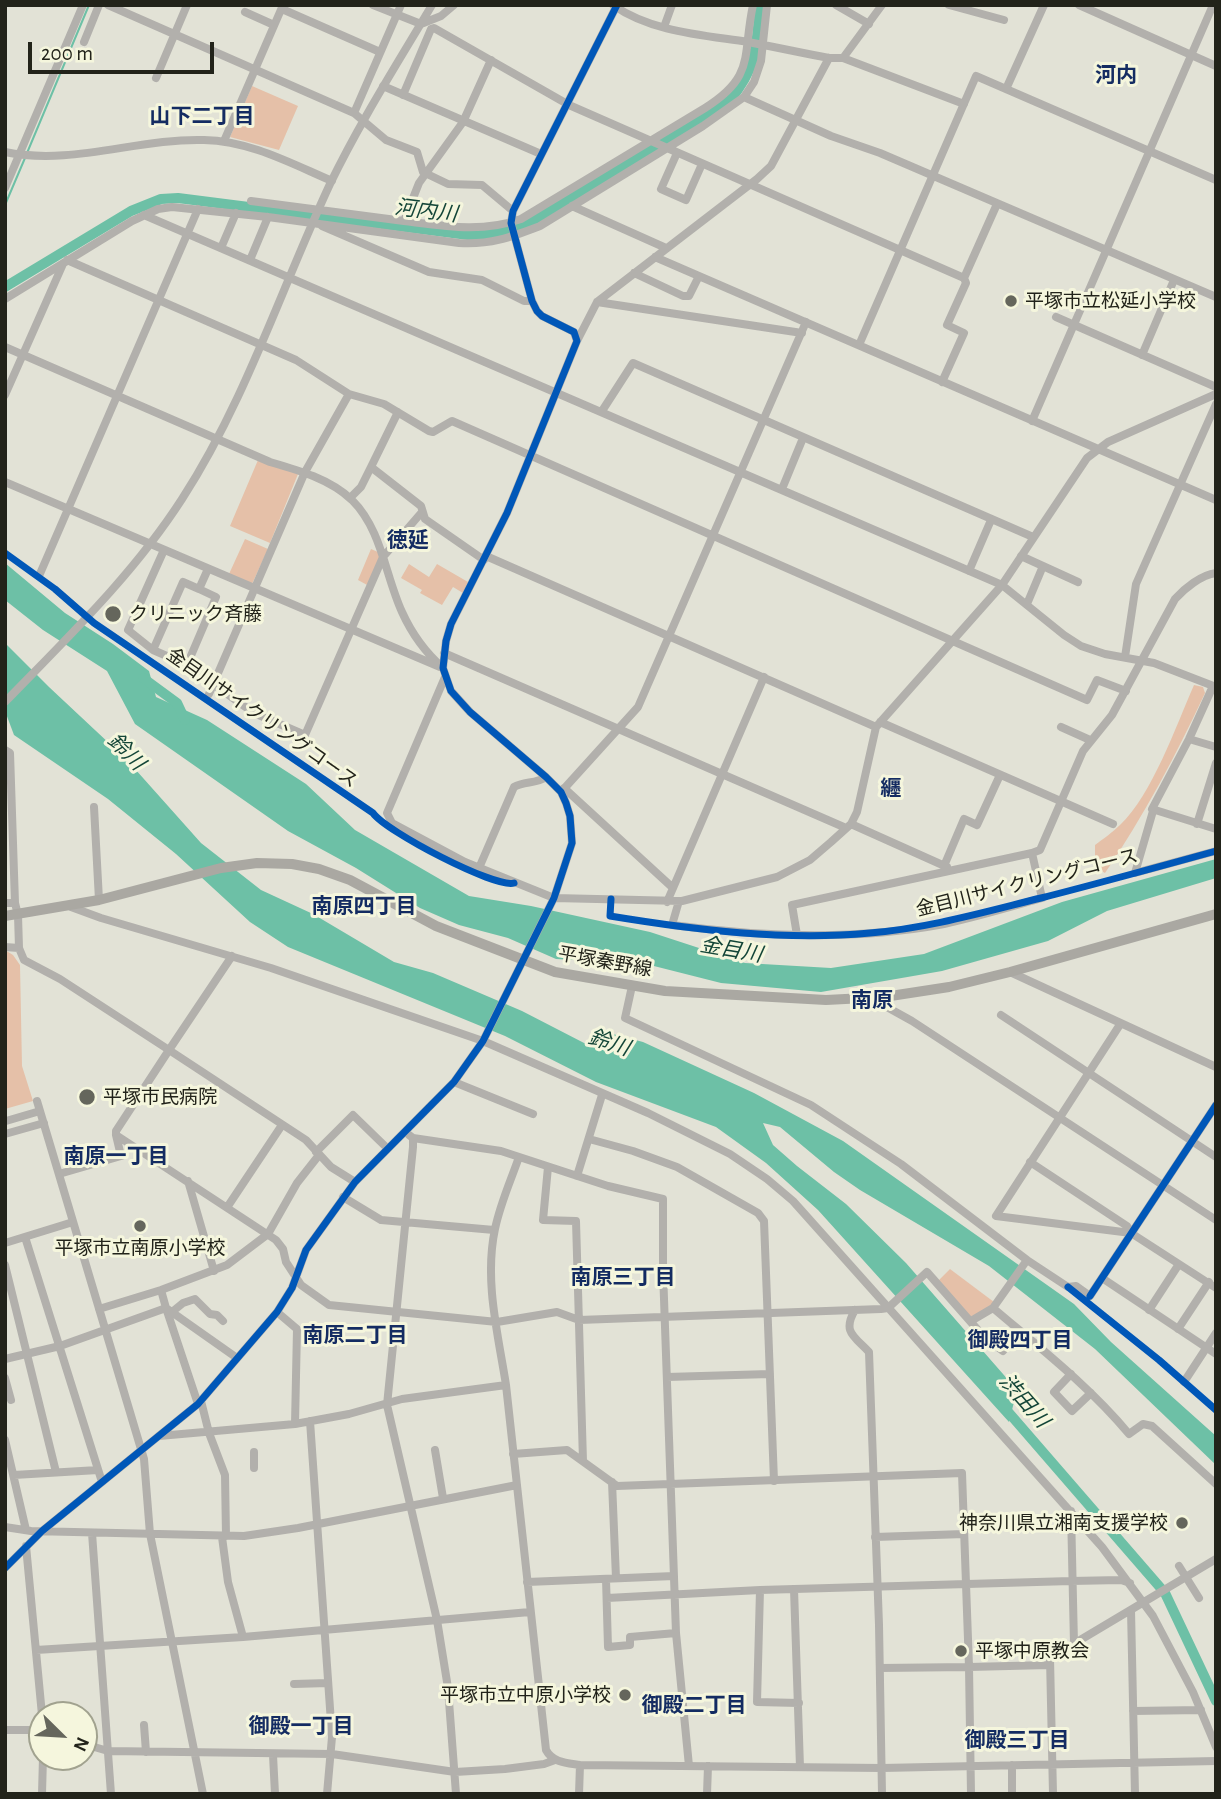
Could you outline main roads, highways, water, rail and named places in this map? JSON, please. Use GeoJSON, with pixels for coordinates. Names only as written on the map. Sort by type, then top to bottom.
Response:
{"type":"FeatureCollection","features":[{"type":"Feature","properties":{"kind":"main road","name":"平塚秦野線"},"geometry":{"type":"LineString","coordinates":[[5,916],[99,900],[221,868],[257,863],[292,864],[342,877],[436,926],[563,974],[700,994],[859,999],[936,989],[1010,972],[1216,914]]}},
{"type":"Feature","properties":{"kind":"water"},"geometry":{"type":"Polygon","coordinates":[[[5,563],[65,613],[149,671],[156,697],[207,720],[306,784],[355,830],[469,896],[531,906],[650,932],[745,963],[831,968],[924,954],[1062,902],[1216,859],[1216,878],[1107,911],[1048,941],[942,971],[821,992],[721,983],[646,964],[556,959],[508,938],[459,925],[420,908],[356,868],[288,831],[135,724],[107,671],[43,630],[5,600],[5,563]]]}},
{"type":"Feature","properties":{"kind":"water","name":"鈴川"},"geometry":{"type":"Polygon","coordinates":[[[5,643],[127,760],[201,843],[261,890],[313,914],[394,962],[433,973],[522,1011],[586,1044],[609,1033],[643,1042],[754,1093],[843,1141],[1074,1304],[1111,1342],[1216,1436],[1216,1465],[1095,1349],[989,1266],[860,1190],[780,1127],[763,1123],[773,1145],[846,1204],[906,1263],[1017,1390],[1009,1422],[818,1210],[766,1163],[716,1127],[596,1082],[505,1036],[288,947],[250,922],[176,854],[108,799],[14,735],[5,711],[5,643]]]}},
{"type":"Feature","properties":{"kind":"waterway"},"geometry":{"type":"LineString","coordinates":[[27,153],[89,5]]}},
{"type":"Feature","properties":{"kind":"waterway","name":"河内川"},"geometry":{"type":"LineString","coordinates":[[5,287],[131,211],[161,199],[178,198],[476,236],[537,219],[730,100],[751,66],[760,5]]}},
{"type":"Feature","properties":{"kind":"waterway"},"geometry":{"type":"LineString","coordinates":[[5,205],[25,158]]}},
{"type":"Feature","properties":{"kind":"waterway","name":"金目川"},"geometry":{"type":"LineString","coordinates":[[143,678],[177,703],[185,720]]}},
{"type":"Feature","properties":{"kind":"waterway","name":"渋田川"},"geometry":{"type":"LineString","coordinates":[[1003,1406],[1165,1593],[1216,1701]]}},
{"type":"Feature","properties":{"kind":"place","name":"平塚市立松延小学校"},"geometry":{"type":"Point","coordinates":[1011,301]}},
{"type":"Feature","properties":{"kind":"place","name":"クリニック斉藤"},"geometry":{"type":"Point","coordinates":[113,614]}},
{"type":"Feature","properties":{"kind":"place","name":"平塚市民病院"},"geometry":{"type":"Point","coordinates":[87,1097]}},
{"type":"Feature","properties":{"kind":"place","name":"平塚市立南原小学校"},"geometry":{"type":"Point","coordinates":[140,1226]}},
{"type":"Feature","properties":{"kind":"place","name":"神奈川県立湘南支援学校"},"geometry":{"type":"Point","coordinates":[1182,1523]}},
{"type":"Feature","properties":{"kind":"place","name":"平塚中原教会"},"geometry":{"type":"Point","coordinates":[961,1651]}},
{"type":"Feature","properties":{"kind":"place","name":"平塚市立中原小学校"},"geometry":{"type":"Point","coordinates":[625,1695]}},
{"type":"Feature","properties":{"kind":"district","name":"河内"},"geometry":{"type":"Point","coordinates":[1116,76]}},
{"type":"Feature","properties":{"kind":"district","name":"山下二丁目"},"geometry":{"type":"Point","coordinates":[202,117]}},
{"type":"Feature","properties":{"kind":"district","name":"徳延"},"geometry":{"type":"Point","coordinates":[408,541]}},
{"type":"Feature","properties":{"kind":"district","name":"纒"},"geometry":{"type":"Point","coordinates":[891,789]}},
{"type":"Feature","properties":{"kind":"district","name":"南原四丁目"},"geometry":{"type":"Point","coordinates":[364,907]}},
{"type":"Feature","properties":{"kind":"district","name":"南原"},"geometry":{"type":"Point","coordinates":[872,1001]}},
{"type":"Feature","properties":{"kind":"district","name":"南原一丁目"},"geometry":{"type":"Point","coordinates":[116,1157]}},
{"type":"Feature","properties":{"kind":"district","name":"南原三丁目"},"geometry":{"type":"Point","coordinates":[623,1278]}},
{"type":"Feature","properties":{"kind":"district","name":"南原二丁目"},"geometry":{"type":"Point","coordinates":[355,1336]}},
{"type":"Feature","properties":{"kind":"district","name":"御殿四丁目"},"geometry":{"type":"Point","coordinates":[1020,1341]}},
{"type":"Feature","properties":{"kind":"district","name":"御殿二丁目"},"geometry":{"type":"Point","coordinates":[694,1706]}},
{"type":"Feature","properties":{"kind":"district","name":"御殿一丁目"},"geometry":{"type":"Point","coordinates":[301,1727]}},
{"type":"Feature","properties":{"kind":"district","name":"御殿三丁目"},"geometry":{"type":"Point","coordinates":[1017,1741]}}]}
